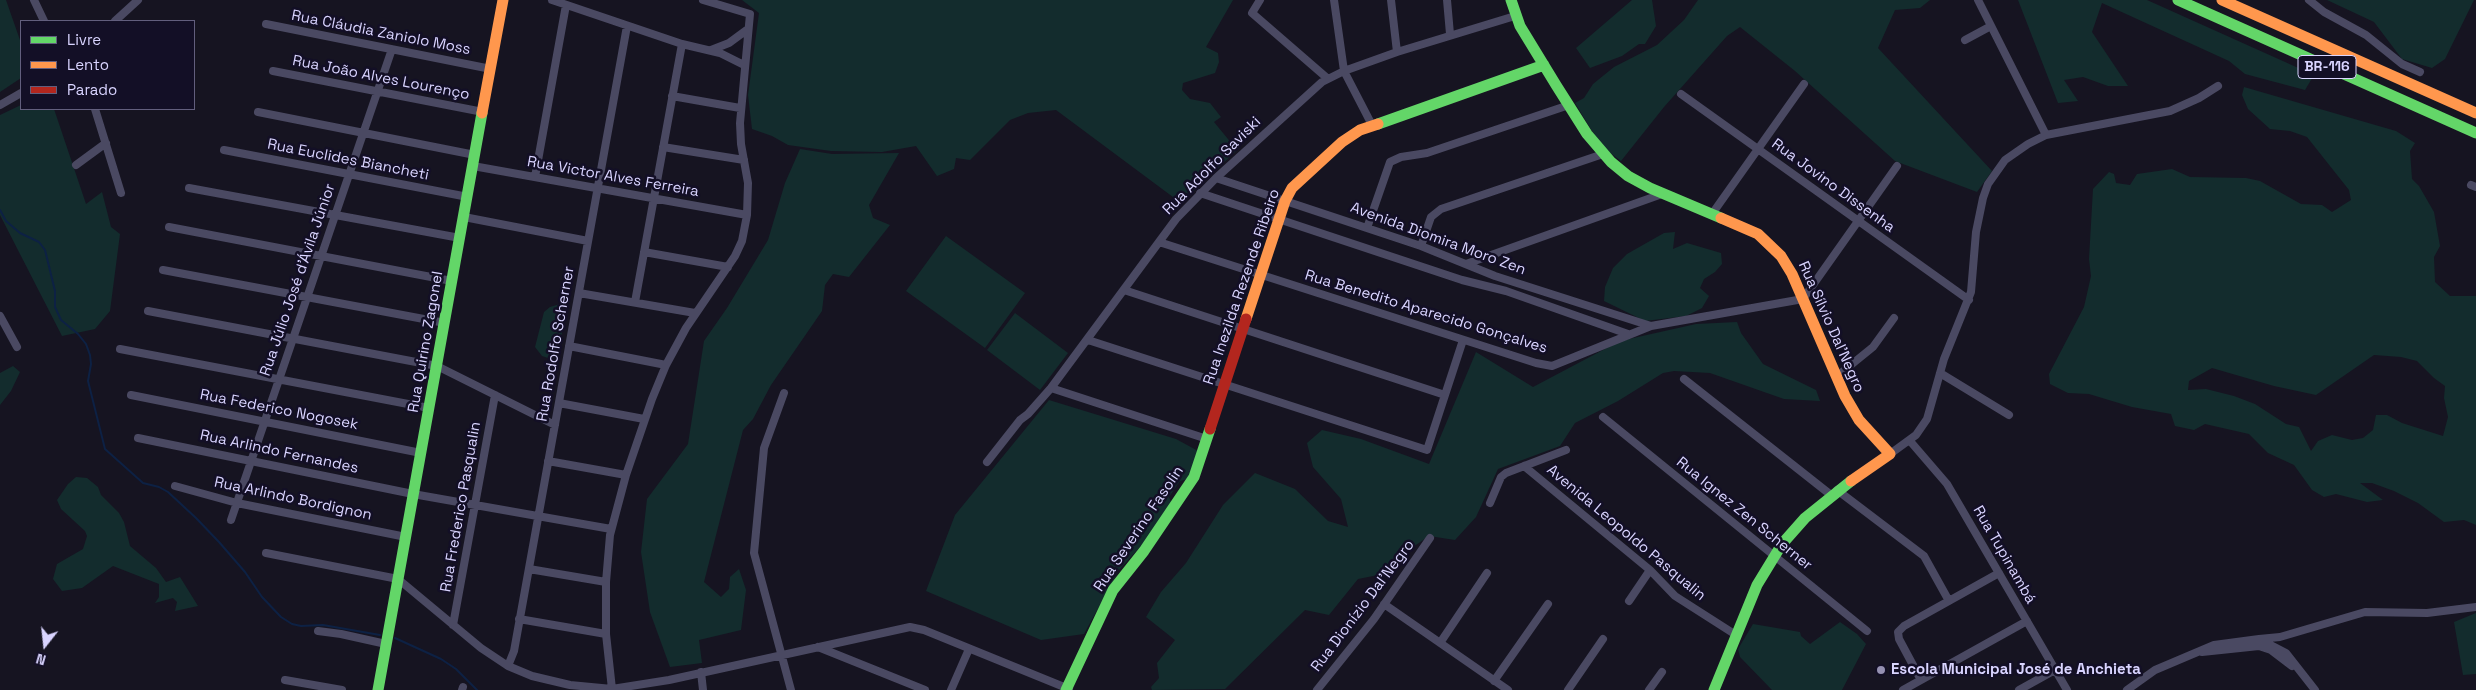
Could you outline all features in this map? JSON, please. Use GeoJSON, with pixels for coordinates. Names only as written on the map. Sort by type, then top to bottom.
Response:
{"type":"FeatureCollection","features":[{"type":"Feature","properties":{"kind":"main road","name":"Rua Quirino Zagonel"},"geometry":{"type":"LineString","coordinates":[[378,690],[503,0]]}},
{"type":"Feature","properties":{"kind":"main road","name":"Rua Sílvio Dal'Negro"},"geometry":{"type":"LineString","coordinates":[[1511,0],[1515,16],[1544,65],[1587,134],[1604,154],[1628,176],[1662,194],[1747,228],[1774,248],[1788,265],[1836,376],[1859,420],[1890,454]]}},
{"type":"Feature","properties":{"kind":"main road","name":"BR-116"},"geometry":{"type":"LineString","coordinates":[[2178,0],[2476,133]]}},
{"type":"Feature","properties":{"kind":"main road","name":"BR-116"},"geometry":{"type":"LineString","coordinates":[[2222,0],[2476,113]]}},
{"type":"Feature","properties":{"kind":"main road","name":"Rua Inezilda Rezende Ribeiro"},"geometry":{"type":"LineString","coordinates":[[1207,438],[1285,200],[1296,183],[1342,142],[1372,125],[1544,65]]}},
{"type":"Feature","properties":{"kind":"main road","name":"Rua Severino Fasolin"},"geometry":{"type":"LineString","coordinates":[[1068,689],[1111,595],[1189,485],[1207,438]]}},
{"type":"Feature","properties":{"kind":"main road"},"geometry":{"type":"LineString","coordinates":[[1714,690],[1757,585],[1773,556],[1805,518],[1834,492],[1890,454]]}},
{"type":"Feature","properties":{"kind":"street"},"geometry":{"type":"LineString","coordinates":[[34,0],[44,20]]}},
{"type":"Feature","properties":{"kind":"street"},"geometry":{"type":"LineString","coordinates":[[116,20],[138,0]]}},
{"type":"Feature","properties":{"kind":"street"},"geometry":{"type":"LineString","coordinates":[[552,0],[682,44],[710,50],[744,65]]}},
{"type":"Feature","properties":{"kind":"street"},"geometry":{"type":"LineString","coordinates":[[612,689],[606,634],[606,582],[611,529],[626,475],[644,419],[666,365],[695,313],[728,267],[739,248],[747,215],[748,184],[740,134],[740,108],[750,14],[703,0]]}},
{"type":"Feature","properties":{"kind":"street"},"geometry":{"type":"LineString","coordinates":[[1260,0],[1252,13],[1328,78]]}},
{"type":"Feature","properties":{"kind":"street"},"geometry":{"type":"LineString","coordinates":[[1334,0],[1344,71],[1372,125]]}},
{"type":"Feature","properties":{"kind":"street"},"geometry":{"type":"LineString","coordinates":[[1391,0],[1397,52]]}},
{"type":"Feature","properties":{"kind":"street"},"geometry":{"type":"LineString","coordinates":[[1447,0],[1450,34]]}},
{"type":"Feature","properties":{"kind":"street"},"geometry":{"type":"LineString","coordinates":[[1978,0],[2046,136]]}},
{"type":"Feature","properties":{"kind":"street"},"geometry":{"type":"LineString","coordinates":[[2309,0],[2330,15],[2366,35],[2402,64],[2420,72]]}},
{"type":"Feature","properties":{"kind":"street"},"geometry":{"type":"LineString","coordinates":[[535,177],[566,5]]}},
{"type":"Feature","properties":{"kind":"street","name":"Rua Adolfo Saviski"},"geometry":{"type":"LineString","coordinates":[[987,462],[1020,420],[1052,388],[1159,242],[1200,194],[1328,78],[1450,34],[1515,16]]}},
{"type":"Feature","properties":{"kind":"street","name":"Rua Cláudia Zaniolo Moss"},"geometry":{"type":"LineString","coordinates":[[266,24],[491,69]]}},
{"type":"Feature","properties":{"kind":"street","name":"Rua Rodolfo Scherner"},"geometry":{"type":"LineString","coordinates":[[508,666],[529,569],[628,26]]}},
{"type":"Feature","properties":{"kind":"street"},"geometry":{"type":"LineString","coordinates":[[1964,40],[1991,26]]}},
{"type":"Feature","properties":{"kind":"street"},"geometry":{"type":"LineString","coordinates":[[710,50],[729,43],[748,29]]}},
{"type":"Feature","properties":{"kind":"street"},"geometry":{"type":"LineString","coordinates":[[635,302],[682,44]]}},
{"type":"Feature","properties":{"kind":"street","name":"Rua Júlio José d'Ávila Júnior"},"geometry":{"type":"LineString","coordinates":[[231,520],[392,49]]}},
{"type":"Feature","properties":{"kind":"street","name":"Rua João Alves Lourenço"},"geometry":{"type":"LineString","coordinates":[[273,71],[483,112]]}},
{"type":"Feature","properties":{"kind":"street"},"geometry":{"type":"LineString","coordinates":[[1712,214],[1804,84]]}},
{"type":"Feature","properties":{"kind":"street"},"geometry":{"type":"LineString","coordinates":[[1890,454],[1910,441],[1923,428],[1927,419],[1940,373],[1969,300],[1973,284],[1979,214],[1988,184],[2005,160],[2028,144],[2046,136],[2170,111],[2199,98],[2218,86]]}},
{"type":"Feature","properties":{"kind":"street"},"geometry":{"type":"LineString","coordinates":[[0,104],[20,94]]}},
{"type":"Feature","properties":{"kind":"street","name":"Rua Jovino Dissenha"},"geometry":{"type":"LineString","coordinates":[[1681,94],[1969,300]]}},
{"type":"Feature","properties":{"kind":"street"},"geometry":{"type":"LineString","coordinates":[[672,96],[740,108]]}},
{"type":"Feature","properties":{"kind":"street"},"geometry":{"type":"LineString","coordinates":[[1367,228],[1390,162],[1401,157],[1427,154],[1569,105]]}},
{"type":"Feature","properties":{"kind":"street"},"geometry":{"type":"LineString","coordinates":[[95,110],[121,192]]}},
{"type":"Feature","properties":{"kind":"street","name":"Rua Victor Alves Ferreira"},"geometry":{"type":"LineString","coordinates":[[258,112],[363,132],[535,177],[747,215]]}},
{"type":"Feature","properties":{"kind":"street"},"geometry":{"type":"LineString","coordinates":[[76,165],[106,143]]}},
{"type":"Feature","properties":{"kind":"street"},"geometry":{"type":"LineString","coordinates":[[663,147],[744,160]]}},
{"type":"Feature","properties":{"kind":"street","name":"Rua Euclides Biancheti"},"geometry":{"type":"LineString","coordinates":[[224,150],[468,197]]}},
{"type":"Feature","properties":{"kind":"street"},"geometry":{"type":"LineString","coordinates":[[1421,246],[1431,217],[1441,209],[1604,154]]}},
{"type":"Feature","properties":{"kind":"street"},"geometry":{"type":"LineString","coordinates":[[1803,299],[1897,166]]}},
{"type":"Feature","properties":{"kind":"street","name":"Avenida Diomira Moro Zen"},"geometry":{"type":"LineString","coordinates":[[1216,178],[1421,246],[1466,264],[1651,326]]}},
{"type":"Feature","properties":{"kind":"street"},"geometry":{"type":"LineString","coordinates":[[189,188],[460,238]]}},
{"type":"Feature","properties":{"kind":"street","name":"Avenida Diomira Moro Zen"},"geometry":{"type":"LineString","coordinates":[[1200,194],[1462,280],[1506,291],[1628,334]]}},
{"type":"Feature","properties":{"kind":"street"},"geometry":{"type":"LineString","coordinates":[[1462,280],[1466,264],[1662,194]]}},
{"type":"Feature","properties":{"kind":"street"},"geometry":{"type":"LineString","coordinates":[[464,217],[588,242]]}},
{"type":"Feature","properties":{"kind":"street"},"geometry":{"type":"LineString","coordinates":[[169,227],[452,281]]}},
{"type":"Feature","properties":{"kind":"street","name":"Rua Benedito Aparecido Gonçalves"},"geometry":{"type":"LineString","coordinates":[[1159,242],[1463,340],[1536,363],[1552,366],[1651,326],[1803,299]]}},
{"type":"Feature","properties":{"kind":"street"},"geometry":{"type":"LineString","coordinates":[[644,252],[728,267]]}},
{"type":"Feature","properties":{"kind":"street"},"geometry":{"type":"LineString","coordinates":[[163,270],[445,323]]}},
{"type":"Feature","properties":{"kind":"street"},"geometry":{"type":"LineString","coordinates":[[1124,290],[1445,395]]}},
{"type":"Feature","properties":{"kind":"street"},"geometry":{"type":"LineString","coordinates":[[579,293],[695,313]]}},
{"type":"Feature","properties":{"kind":"street"},"geometry":{"type":"LineString","coordinates":[[148,311],[437,366],[555,425]]}},
{"type":"Feature","properties":{"kind":"street"},"geometry":{"type":"LineString","coordinates":[[0,316],[17,347]]}},
{"type":"Feature","properties":{"kind":"street"},"geometry":{"type":"LineString","coordinates":[[1836,376],[1873,347],[1894,318]]}},
{"type":"Feature","properties":{"kind":"street"},"geometry":{"type":"LineString","coordinates":[[1088,340],[1427,450],[1463,340]]}},
{"type":"Feature","properties":{"kind":"street"},"geometry":{"type":"LineString","coordinates":[[569,346],[666,365]]}},
{"type":"Feature","properties":{"kind":"street"},"geometry":{"type":"LineString","coordinates":[[120,349],[429,408]]}},
{"type":"Feature","properties":{"kind":"street"},"geometry":{"type":"LineString","coordinates":[[1940,373],[2009,415]]}},
{"type":"Feature","properties":{"kind":"street"},"geometry":{"type":"LineString","coordinates":[[1684,379],[1834,492],[1924,556],[1949,601]]}},
{"type":"Feature","properties":{"kind":"street"},"geometry":{"type":"LineString","coordinates":[[1052,388],[1207,438]]}},
{"type":"Feature","properties":{"kind":"street"},"geometry":{"type":"LineString","coordinates":[[784,394],[764,448],[754,554],[791,690]]}},
{"type":"Feature","properties":{"kind":"street","name":"Rua Federico Nogosek"},"geometry":{"type":"LineString","coordinates":[[131,395],[421,453]]}},
{"type":"Feature","properties":{"kind":"street","name":"Rua Frederico Pasqualin"},"geometry":{"type":"LineString","coordinates":[[453,625],[495,395]]}},
{"type":"Feature","properties":{"kind":"street"},"geometry":{"type":"LineString","coordinates":[[559,403],[644,419]]}},
{"type":"Feature","properties":{"kind":"street","name":"Rua Ignez Zen Scherner"},"geometry":{"type":"LineString","coordinates":[[1603,417],[1867,632]]}},
{"type":"Feature","properties":{"kind":"street","name":"Rua Arlindo Fernandes"},"geometry":{"type":"LineString","coordinates":[[138,438],[414,494],[611,529]]}},
{"type":"Feature","properties":{"kind":"street","name":"Rua Tupinambá"},"geometry":{"type":"LineString","coordinates":[[1910,441],[1942,477],[2067,690]]}},
{"type":"Feature","properties":{"kind":"street"},"geometry":{"type":"LineString","coordinates":[[1490,503],[1501,477],[1566,450]]}},
{"type":"Feature","properties":{"kind":"street"},"geometry":{"type":"LineString","coordinates":[[548,461],[626,475]]}},
{"type":"Feature","properties":{"kind":"street","name":"Avenida Leopoldo Pasqualin"},"geometry":{"type":"LineString","coordinates":[[1524,466],[1650,570],[1683,602],[1736,635]]}},
{"type":"Feature","properties":{"kind":"street","name":"Rua Arlindo Bordignon"},"geometry":{"type":"LineString","coordinates":[[175,486],[237,503],[406,537]]}},
{"type":"Feature","properties":{"kind":"street","name":"Rua Dionízio Dal'Negro"},"geometry":{"type":"LineString","coordinates":[[1317,690],[1384,604],[1430,538]]}},
{"type":"Feature","properties":{"kind":"street"},"geometry":{"type":"LineString","coordinates":[[266,553],[398,579],[453,625],[508,666],[522,673],[552,681],[612,689],[910,627],[924,630],[1068,689]]}},
{"type":"Feature","properties":{"kind":"street"},"geometry":{"type":"LineString","coordinates":[[529,569],[606,582]]}},
{"type":"Feature","properties":{"kind":"street"},"geometry":{"type":"LineString","coordinates":[[1629,601],[1650,570]]}},
{"type":"Feature","properties":{"kind":"street"},"geometry":{"type":"LineString","coordinates":[[1440,643],[1488,573]]}},
{"type":"Feature","properties":{"kind":"street"},"geometry":{"type":"LineString","coordinates":[[1921,680],[1899,639],[1898,632],[1904,626],[1999,573]]}},
{"type":"Feature","properties":{"kind":"street"},"geometry":{"type":"LineString","coordinates":[[1384,604],[1508,690]]}},
{"type":"Feature","properties":{"kind":"street"},"geometry":{"type":"LineString","coordinates":[[1494,681],[1548,604]]}},
{"type":"Feature","properties":{"kind":"street"},"geometry":{"type":"LineString","coordinates":[[2127,690],[2155,670],[2198,652],[2280,637],[2364,612],[2427,613],[2476,607]]}},
{"type":"Feature","properties":{"kind":"street"},"geometry":{"type":"LineString","coordinates":[[519,619],[606,634]]}},
{"type":"Feature","properties":{"kind":"street"},"geometry":{"type":"LineString","coordinates":[[1903,690],[2027,621]]}},
{"type":"Feature","properties":{"kind":"street"},"geometry":{"type":"LineString","coordinates":[[318,631],[386,644]]}},
{"type":"Feature","properties":{"kind":"street"},"geometry":{"type":"LineString","coordinates":[[2290,634],[2285,646],[2301,674]]}},
{"type":"Feature","properties":{"kind":"street"},"geometry":{"type":"LineString","coordinates":[[2258,642],[2267,642],[2280,637]]}},
{"type":"Feature","properties":{"kind":"street"},"geometry":{"type":"LineString","coordinates":[[1568,690],[1603,639]]}},
{"type":"Feature","properties":{"kind":"street"},"geometry":{"type":"LineString","coordinates":[[2258,642],[2277,654],[2301,674],[2315,690]]}},
{"type":"Feature","properties":{"kind":"street"},"geometry":{"type":"LineString","coordinates":[[2267,642],[2291,658]]}},
{"type":"Feature","properties":{"kind":"street"},"geometry":{"type":"LineString","coordinates":[[818,647],[925,690]]}},
{"type":"Feature","properties":{"kind":"street"},"geometry":{"type":"LineString","coordinates":[[951,690],[969,649]]}},
{"type":"Feature","properties":{"kind":"street"},"geometry":{"type":"LineString","coordinates":[[2019,690],[2055,670]]}},
{"type":"Feature","properties":{"kind":"street"},"geometry":{"type":"LineString","coordinates":[[701,672],[703,690]]}},
{"type":"Feature","properties":{"kind":"street"},"geometry":{"type":"LineString","coordinates":[[1649,690],[1662,672]]}},
{"type":"Feature","properties":{"kind":"street"},"geometry":{"type":"LineString","coordinates":[[285,680],[342,690]]}},
{"type":"Feature","properties":{"kind":"green space"},"geometry":{"type":"Polygon","coordinates":[[[0,0],[6,0],[20,40],[20,79],[0,92],[0,0]]]}},
{"type":"Feature","properties":{"kind":"green space"},"geometry":{"type":"Polygon","coordinates":[[[742,0],[1233,0],[1206,47],[1218,53],[1219,62],[1215,73],[1183,83],[1182,90],[1190,99],[1210,103],[1221,117],[1214,122],[1237,150],[1181,203],[1056,110],[1028,113],[1010,120],[970,160],[956,158],[954,169],[937,176],[916,146],[882,152],[831,151],[788,145],[772,136],[752,129],[748,95],[759,13],[742,0]]]}},
{"type":"Feature","properties":{"kind":"green space"},"geometry":{"type":"Polygon","coordinates":[[[1632,0],[1652,0],[1656,26],[1645,44],[1639,44],[1622,56],[1590,68],[1576,48],[1632,0]]]}},
{"type":"Feature","properties":{"kind":"green space"},"geometry":{"type":"Polygon","coordinates":[[[1698,0],[1930,0],[1920,8],[1895,10],[1878,48],[1992,171],[1977,192],[1895,161],[1795,71],[1740,27],[1727,36],[1664,107],[1621,161],[1601,146],[1575,103],[1584,98],[1593,84],[1614,67],[1657,45],[1684,20],[1698,0]]]}},
{"type":"Feature","properties":{"kind":"green space"},"geometry":{"type":"Polygon","coordinates":[[[2018,0],[2147,0],[2314,75],[2305,90],[2245,74],[2229,61],[2102,3],[2092,32],[2128,86],[2108,86],[2083,77],[2064,80],[2078,101],[2058,103],[2018,0]]]}},
{"type":"Feature","properties":{"kind":"green space"},"geometry":{"type":"Polygon","coordinates":[[[2327,0],[2474,0],[2445,59],[2432,68],[2402,59],[2374,22],[2327,0]]]}},
{"type":"Feature","properties":{"kind":"green space"},"geometry":{"type":"Polygon","coordinates":[[[2244,87],[2396,131],[2415,143],[2410,151],[2412,179],[2419,186],[2434,212],[2440,246],[2434,257],[2435,282],[2450,296],[2476,296],[2476,525],[2464,520],[2444,522],[2418,503],[2372,483],[2360,483],[2383,500],[2367,502],[2336,494],[2324,497],[2312,490],[2294,465],[2268,453],[2249,434],[2205,424],[2194,430],[2175,426],[2171,414],[2132,407],[2089,394],[2068,393],[2050,384],[2049,374],[2084,307],[2091,276],[2089,259],[2093,189],[2109,172],[2114,174],[2116,183],[2130,185],[2137,174],[2172,169],[2190,177],[2246,178],[2260,181],[2301,204],[2322,205],[2332,212],[2351,200],[2349,190],[2307,137],[2290,131],[2270,129],[2248,109],[2242,95],[2244,87]],[[2374,355],[2316,395],[2274,386],[2212,368],[2189,381],[2188,390],[2206,389],[2234,396],[2255,404],[2286,424],[2299,427],[2311,451],[2318,441],[2332,435],[2352,440],[2363,438],[2373,430],[2376,415],[2387,415],[2402,423],[2443,436],[2448,417],[2444,398],[2445,386],[2417,361],[2401,357],[2374,355]]]}},
{"type":"Feature","properties":{"kind":"green space"},"geometry":{"type":"Polygon","coordinates":[[[20,105],[20,110],[54,110],[86,204],[102,192],[111,227],[120,234],[110,311],[95,329],[62,336],[0,215],[0,115],[20,105]]]}},
{"type":"Feature","properties":{"kind":"green space"},"geometry":{"type":"Polygon","coordinates":[[[800,149],[832,154],[899,153],[869,205],[873,218],[890,225],[849,277],[833,274],[825,285],[822,311],[771,385],[753,419],[743,430],[704,582],[721,597],[729,589],[730,577],[739,569],[746,590],[741,630],[699,640],[702,663],[670,667],[650,612],[641,552],[647,499],[688,444],[704,341],[727,308],[768,240],[785,183],[800,149]]]}},
{"type":"Feature","properties":{"kind":"green space"},"geometry":{"type":"Polygon","coordinates":[[[1675,232],[1673,249],[1687,243],[1721,253],[1722,264],[1715,272],[1704,279],[1700,288],[1709,296],[1702,308],[1686,316],[1645,321],[1604,301],[1605,287],[1613,268],[1627,254],[1664,233],[1675,232]]]}},
{"type":"Feature","properties":{"kind":"green space"},"geometry":{"type":"Polygon","coordinates":[[[946,236],[1025,293],[985,348],[906,291],[946,236]]]}},
{"type":"Feature","properties":{"kind":"green space"},"geometry":{"type":"Polygon","coordinates":[[[567,304],[557,361],[542,356],[535,347],[544,312],[550,307],[567,304]]]}},
{"type":"Feature","properties":{"kind":"green space"},"geometry":{"type":"Polygon","coordinates":[[[1015,313],[1068,353],[1040,390],[987,350],[1015,313]]]}},
{"type":"Feature","properties":{"kind":"green space"},"geometry":{"type":"Polygon","coordinates":[[[1737,322],[1741,333],[1763,364],[1816,390],[1820,401],[1784,399],[1710,373],[1674,371],[1663,373],[1618,401],[1575,423],[1560,446],[1498,469],[1476,517],[1455,540],[1429,536],[1410,549],[1393,572],[1358,579],[1329,615],[1305,610],[1225,689],[1152,690],[1151,687],[1159,678],[1157,663],[1175,640],[1146,617],[1161,592],[1186,563],[1223,505],[1255,473],[1295,489],[1328,521],[1348,527],[1341,499],[1313,467],[1307,443],[1322,430],[1361,439],[1429,464],[1476,352],[1533,387],[1620,341],[1696,324],[1737,322]]]}},
{"type":"Feature","properties":{"kind":"green space"},"geometry":{"type":"Polygon","coordinates":[[[13,366],[20,372],[11,391],[0,405],[0,373],[13,366]]]}},
{"type":"Feature","properties":{"kind":"green space"},"geometry":{"type":"Polygon","coordinates":[[[1049,400],[1176,439],[1200,452],[1188,479],[1180,481],[1169,497],[1171,502],[1149,537],[1119,570],[1084,634],[1041,640],[926,591],[955,515],[1049,400]]]}},
{"type":"Feature","properties":{"kind":"green space"},"geometry":{"type":"Polygon","coordinates":[[[76,477],[87,478],[98,487],[101,495],[119,513],[124,522],[130,546],[156,568],[166,582],[180,577],[198,606],[175,611],[177,602],[173,598],[155,603],[159,597],[159,584],[113,566],[82,588],[62,591],[53,579],[57,564],[83,549],[87,536],[85,531],[61,509],[57,500],[68,484],[76,477]]]}},
{"type":"Feature","properties":{"kind":"green space"},"geometry":{"type":"Polygon","coordinates":[[[2476,613],[2476,674],[2463,675],[2454,622],[2476,613]]]}},
{"type":"Feature","properties":{"kind":"green space"},"geometry":{"type":"Polygon","coordinates":[[[1840,622],[1857,634],[1866,644],[1842,690],[1772,690],[1740,657],[1738,649],[1753,624],[1800,632],[1801,636],[1810,644],[1840,622]]]}},
{"type":"Feature","properties":{"kind":"waterway"},"geometry":{"type":"LineString","coordinates":[[0,210],[6,221],[20,233],[39,242],[45,250],[55,291],[55,307],[61,320],[78,334],[86,344],[90,355],[91,364],[88,381],[105,449],[143,483],[159,487],[168,492],[196,518],[245,572],[262,597],[281,617],[292,624],[301,626],[323,625],[380,635]]}},
{"type":"Feature","properties":{"kind":"waterway"},"geometry":{"type":"LineString","coordinates":[[395,638],[441,659],[456,669],[477,690]]}},
{"type":"Feature","properties":{"kind":"traffic: fast"},"geometry":{"type":"LineString","coordinates":[[1511,0],[1520,26],[1556,85],[1587,134],[1611,162],[1628,176],[1650,188],[1721,218]]}},
{"type":"Feature","properties":{"kind":"traffic: fast"},"geometry":{"type":"LineString","coordinates":[[2178,0],[2476,133]]}},
{"type":"Feature","properties":{"kind":"traffic: fast"},"geometry":{"type":"LineString","coordinates":[[1378,124],[1544,65]]}},
{"type":"Feature","properties":{"kind":"traffic: fast"},"geometry":{"type":"LineString","coordinates":[[378,690],[482,113]]}},
{"type":"Feature","properties":{"kind":"traffic: fast"},"geometry":{"type":"LineString","coordinates":[[1066,690],[1113,590],[1144,551],[1194,477],[1210,429]]}},
{"type":"Feature","properties":{"kind":"traffic: fast"},"geometry":{"type":"LineString","coordinates":[[1714,690],[1757,585],[1782,544],[1805,518],[1851,481]]}},
{"type":"Feature","properties":{"kind":"traffic: slow"},"geometry":{"type":"LineString","coordinates":[[482,113],[503,0]]}},
{"type":"Feature","properties":{"kind":"traffic: slow"},"geometry":{"type":"LineString","coordinates":[[2222,0],[2476,113]]}},
{"type":"Feature","properties":{"kind":"traffic: slow"},"geometry":{"type":"LineString","coordinates":[[1246,319],[1285,201],[1292,188],[1342,142],[1360,130],[1378,124]]}},
{"type":"Feature","properties":{"kind":"traffic: slow"},"geometry":{"type":"LineString","coordinates":[[1721,218],[1758,234],[1781,256],[1792,274],[1845,396],[1859,420],[1890,454],[1851,481]]}},
{"type":"Feature","properties":{"kind":"traffic: jam"},"geometry":{"type":"LineString","coordinates":[[1210,429],[1246,319]]}},
{"type":"Feature","properties":{"kind":"place","name":"Escola Municipal José de Anchieta"},"geometry":{"type":"Point","coordinates":[1881,670]}}]}
